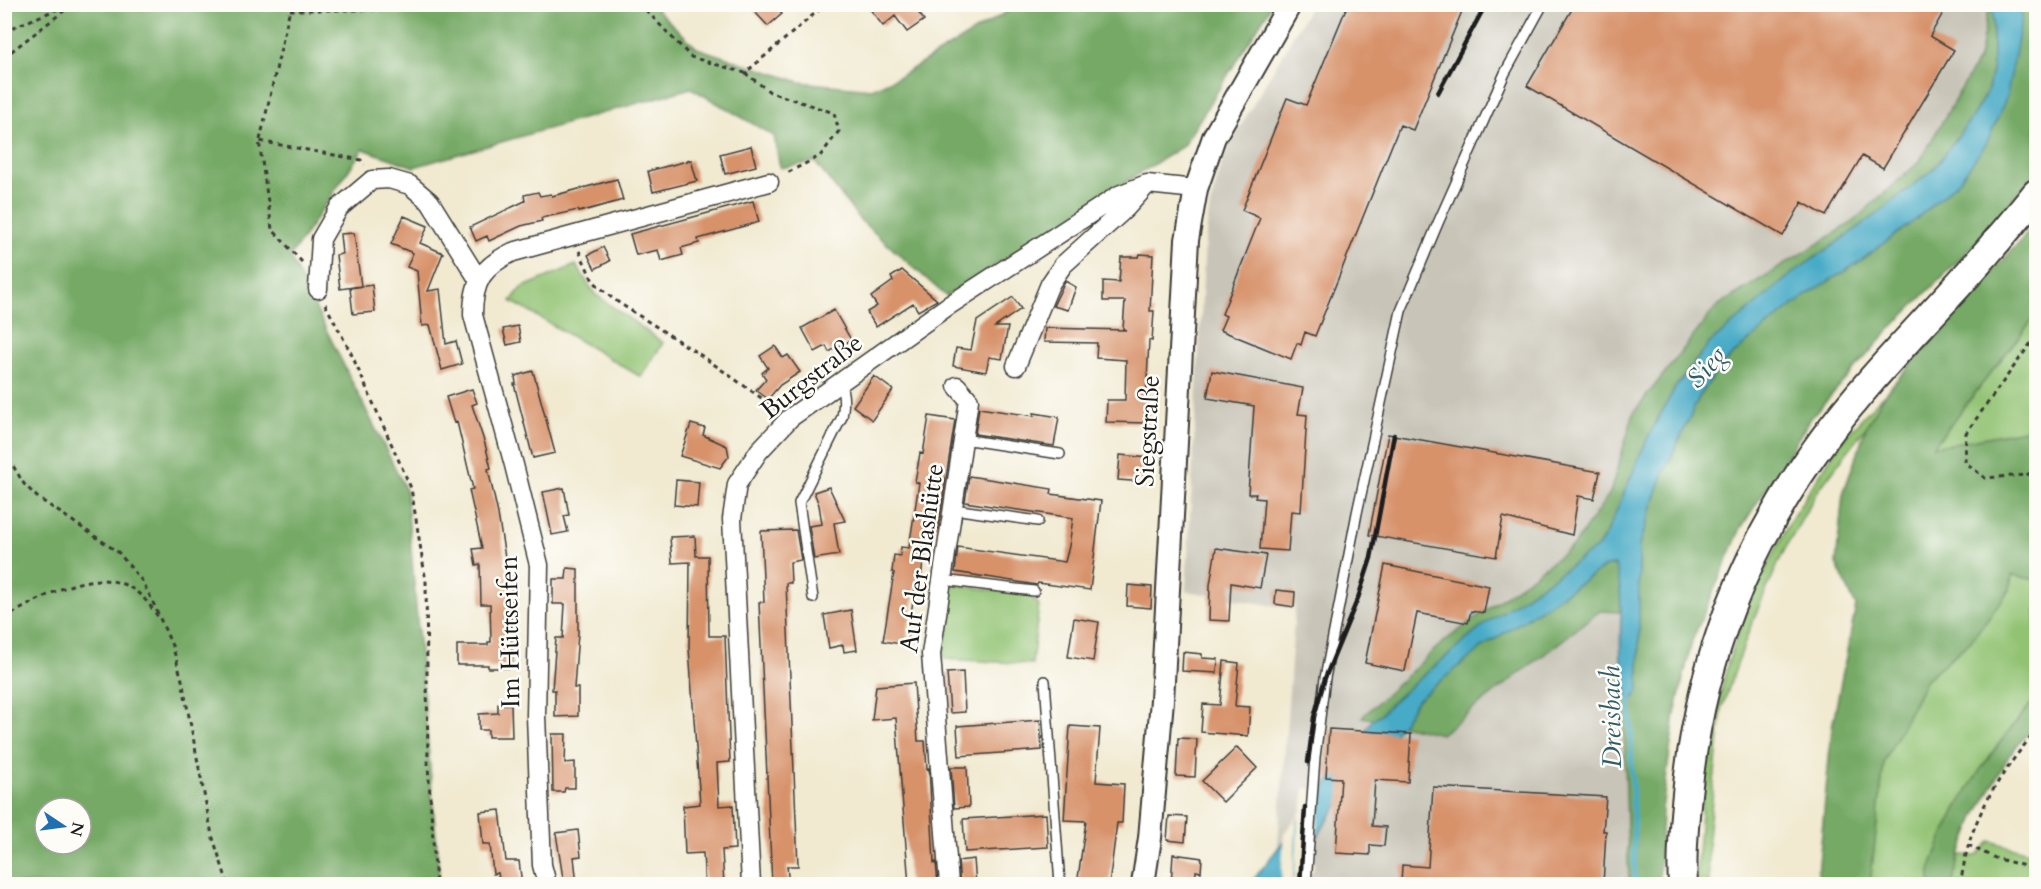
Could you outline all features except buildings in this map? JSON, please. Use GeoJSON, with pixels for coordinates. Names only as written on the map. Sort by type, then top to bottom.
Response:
{"type":"FeatureCollection","features":[{"type":"Feature","properties":{"kind":"main road"},"geometry":{"type":"LineString","coordinates":[[1683,885],[1685,811],[1691,752],[1705,685],[1720,632],[1752,555],[1779,505],[1824,440],[1880,370],[1961,282],[2037,194]]}},
{"type":"Feature","properties":{"kind":"street","name":"Siegstraße"},"geometry":{"type":"LineString","coordinates":[[1143,885],[1150,838],[1162,700],[1187,240],[1196,189],[1214,137],[1290,4]]}},
{"type":"Feature","properties":{"kind":"street"},"geometry":{"type":"LineString","coordinates":[[318,289],[321,239],[339,208],[372,180],[389,179],[410,185],[430,202],[478,279],[494,261],[513,252],[769,182]]}},
{"type":"Feature","properties":{"kind":"street","name":"Burgstraße"},"geometry":{"type":"LineString","coordinates":[[751,885],[732,519],[738,484],[759,451],[790,418],[948,306],[1119,195],[1147,184],[1196,189]]}},
{"type":"Feature","properties":{"kind":"street"},"geometry":{"type":"LineString","coordinates":[[1016,366],[1050,284],[1063,265],[1126,208],[1147,184]]}},
{"type":"Feature","properties":{"kind":"street","name":"Im Hüttseifen"},"geometry":{"type":"LineString","coordinates":[[478,279],[472,297],[473,315],[539,565],[536,716],[542,865],[547,885]]}},
{"type":"Feature","properties":{"kind":"street","name":"Auf der Blashütte"},"geometry":{"type":"LineString","coordinates":[[949,885],[931,654],[969,400],[957,386]]}},
{"type":"Feature","properties":{"kind":"lane"},"geometry":{"type":"LineString","coordinates":[[1307,880],[1315,757],[1325,678],[1357,513],[1401,311],[1505,73],[1543,4]]}},
{"type":"Feature","properties":{"kind":"lane"},"geometry":{"type":"LineString","coordinates":[[813,598],[799,503],[842,417],[844,404],[840,383]]}},
{"type":"Feature","properties":{"kind":"lane"},"geometry":{"type":"LineString","coordinates":[[963,438],[1060,454]]}},
{"type":"Feature","properties":{"kind":"lane"},"geometry":{"type":"LineString","coordinates":[[952,509],[1038,521]]}},
{"type":"Feature","properties":{"kind":"lane"},"geometry":{"type":"LineString","coordinates":[[942,579],[1034,591]]}},
{"type":"Feature","properties":{"kind":"lane"},"geometry":{"type":"LineString","coordinates":[[1045,681],[1060,885]]}},
{"type":"Feature","properties":{"kind":"path"},"geometry":{"type":"LineString","coordinates":[[4,32],[71,4]]}},
{"type":"Feature","properties":{"kind":"path"},"geometry":{"type":"LineString","coordinates":[[4,57],[71,4]]}},
{"type":"Feature","properties":{"kind":"path"},"geometry":{"type":"LineString","coordinates":[[291,4],[259,141],[272,229],[308,269],[350,351],[411,488],[426,582],[428,766],[436,885]]}},
{"type":"Feature","properties":{"kind":"path"},"geometry":{"type":"LineString","coordinates":[[290,10],[396,10],[435,4]]}},
{"type":"Feature","properties":{"kind":"path"},"geometry":{"type":"LineString","coordinates":[[640,4],[691,57],[746,73],[770,92],[834,113],[839,131],[820,156],[769,182]]}},
{"type":"Feature","properties":{"kind":"path"},"geometry":{"type":"LineString","coordinates":[[746,73],[826,4]]}},
{"type":"Feature","properties":{"kind":"path"},"geometry":{"type":"LineString","coordinates":[[259,141],[361,160],[372,180]]}},
{"type":"Feature","properties":{"kind":"path"},"geometry":{"type":"LineString","coordinates":[[576,234],[580,256],[593,281],[613,298],[702,356],[790,418]]}},
{"type":"Feature","properties":{"kind":"path"},"geometry":{"type":"LineString","coordinates":[[2037,336],[1966,433],[1965,462],[1985,478],[2026,475],[2037,471]]}},
{"type":"Feature","properties":{"kind":"path"},"geometry":{"type":"LineString","coordinates":[[4,452],[24,484],[37,497],[118,552],[142,581],[164,625],[182,680],[212,835],[228,885]]}},
{"type":"Feature","properties":{"kind":"path"},"geometry":{"type":"LineString","coordinates":[[4,618],[79,582],[103,580],[121,584],[138,593],[164,625]]}},
{"type":"Feature","properties":{"kind":"path"},"geometry":{"type":"LineString","coordinates":[[1960,885],[1968,845],[1980,815],[2002,775],[2037,731]]}},
{"type":"Feature","properties":{"kind":"path"},"geometry":{"type":"LineString","coordinates":[[1968,845],[1995,858],[2037,869]]}},
{"type":"Feature","properties":{"kind":"shaded area"},"geometry":{"type":"Polygon","coordinates":[[[1517,4],[1989,5],[1979,58],[1919,162],[1850,224],[1717,306],[1634,412],[1610,493],[1574,545],[1442,643],[1362,716],[1441,734],[1600,611],[1620,612],[1629,884],[1305,884],[1314,868],[1320,789],[1304,788],[1297,884],[1275,884],[1297,580],[1293,609],[1186,591],[1205,241],[1210,206],[1229,146],[1311,5],[1515,5],[1506,22],[1517,4]]]}},
{"type":"Feature","properties":{"kind":"green space"},"geometry":{"type":"Polygon","coordinates":[[[5,5],[652,5],[697,48],[800,82],[872,89],[902,75],[1018,5],[1272,5],[1183,146],[946,296],[860,220],[815,162],[780,168],[774,136],[691,88],[414,167],[363,149],[290,257],[406,490],[440,884],[5,884],[5,5]]]}},
{"type":"Feature","properties":{"kind":"green space"},"geometry":{"type":"Polygon","coordinates":[[[1989,5],[1993,5],[1993,66],[1988,90],[1972,117],[1934,169],[1868,221],[1793,273],[1709,344],[1675,388],[1648,437],[1606,535],[1598,547],[1489,621],[1399,696],[1382,713],[1373,719],[1362,717],[1442,643],[1574,545],[1610,493],[1634,412],[1717,306],[1850,224],[1919,162],[1979,58],[1989,5]]]}},
{"type":"Feature","properties":{"kind":"green space"},"geometry":{"type":"Polygon","coordinates":[[[2020,5],[2036,5],[2036,172],[1977,242],[1892,327],[1811,418],[1741,528],[1692,641],[1675,714],[1662,810],[1659,884],[1629,884],[1622,671],[1630,703],[1639,690],[1639,546],[1662,477],[1700,395],[1720,367],[1805,296],[1856,264],[1914,221],[1959,181],[2022,18],[2020,5]]]}},
{"type":"Feature","properties":{"kind":"green space"},"geometry":{"type":"Polygon","coordinates":[[[2036,223],[2036,315],[1933,447],[2036,428],[2036,578],[2012,575],[2010,589],[1970,642],[1926,679],[1884,762],[1870,884],[1817,884],[1832,727],[1856,606],[1836,563],[1843,494],[1866,427],[1887,391],[2036,223]]]}},
{"type":"Feature","properties":{"kind":"green space"},"geometry":{"type":"Polygon","coordinates":[[[576,265],[595,294],[663,343],[641,377],[511,301],[521,288],[576,265]]]}},
{"type":"Feature","properties":{"kind":"green space"},"geometry":{"type":"Polygon","coordinates":[[[2036,315],[2036,428],[1932,448],[2036,315]]]}},
{"type":"Feature","properties":{"kind":"green space"},"geometry":{"type":"Polygon","coordinates":[[[1887,391],[1866,427],[1817,492],[1783,553],[1752,622],[1722,708],[1708,837],[1709,884],[1698,884],[1697,866],[1705,761],[1728,662],[1749,603],[1790,521],[1841,441],[1887,391]]]}},
{"type":"Feature","properties":{"kind":"green space"},"geometry":{"type":"Polygon","coordinates":[[[1615,565],[1620,588],[1620,612],[1600,611],[1441,734],[1401,725],[1418,699],[1487,644],[1606,566],[1615,565]]]}},
{"type":"Feature","properties":{"kind":"green space"},"geometry":{"type":"Polygon","coordinates":[[[2012,575],[2036,578],[2036,698],[2007,733],[1968,788],[1947,828],[1933,862],[1930,875],[1931,884],[1870,884],[1884,762],[1926,679],[1970,642],[2012,575]]]}},
{"type":"Feature","properties":{"kind":"green space"},"geometry":{"type":"Polygon","coordinates":[[[950,584],[1031,595],[1039,605],[1032,664],[944,659],[944,626],[950,584]]]}},
{"type":"Feature","properties":{"kind":"green space"},"geometry":{"type":"Polygon","coordinates":[[[2036,698],[2036,724],[2010,754],[1975,817],[1960,855],[1952,884],[1931,884],[1930,871],[1933,862],[1947,828],[1968,788],[2007,733],[2036,698]]]}},
{"type":"Feature","properties":{"kind":"green space"},"geometry":{"type":"Polygon","coordinates":[[[2036,839],[2036,884],[1952,884],[1960,855],[1977,856],[1990,841],[2028,852],[2036,839]]]}},
{"type":"Feature","properties":{"kind":"water","name":"Sieg"},"geometry":{"type":"Polygon","coordinates":[[[1993,5],[2020,5],[2022,18],[2007,96],[1988,141],[1959,181],[1914,221],[1856,264],[1805,296],[1744,345],[1720,367],[1700,395],[1662,477],[1639,546],[1639,690],[1630,704],[1622,672],[1621,605],[1618,578],[1615,565],[1606,566],[1487,644],[1418,699],[1401,725],[1330,816],[1290,884],[1250,884],[1327,785],[1373,719],[1489,621],[1598,547],[1606,535],[1648,437],[1675,388],[1709,344],[1793,273],[1868,221],[1934,169],[1972,117],[1988,90],[1993,66],[1993,5]]]}},
{"type":"Feature","properties":{"kind":"pier"},"geometry":{"type":"Polygon","coordinates":[[[1320,789],[1316,847],[1294,883],[1299,814],[1320,789]]]}},
{"type":"Feature","properties":{"kind":"pier"},"geometry":{"type":"Polygon","coordinates":[[[1297,817],[1293,884],[1281,884],[1284,833],[1297,817]]]}},
{"type":"Feature","properties":{"kind":"waterway","name":"Dreisbach"},"geometry":{"type":"LineString","coordinates":[[1630,697],[1635,884]]}},
{"type":"Feature","properties":{"kind":"railway"},"geometry":{"type":"LineString","coordinates":[[1438,93],[1486,4]]}},
{"type":"Feature","properties":{"kind":"railway"},"geometry":{"type":"LineString","coordinates":[[1308,762],[1314,717],[1325,678],[1358,598],[1371,558],[1394,435]]}},
{"type":"Feature","properties":{"kind":"railway"},"geometry":{"type":"LineString","coordinates":[[1300,884],[1305,807]]}}]}
